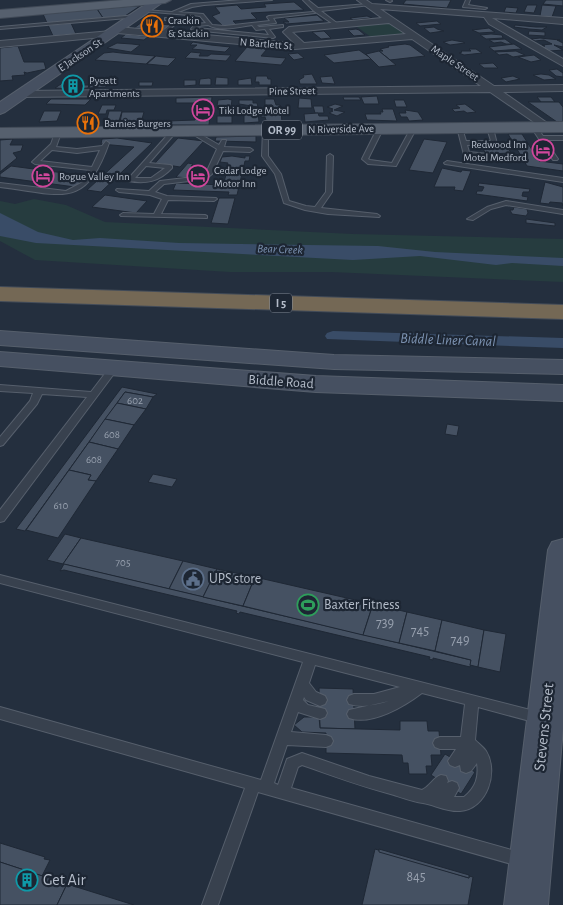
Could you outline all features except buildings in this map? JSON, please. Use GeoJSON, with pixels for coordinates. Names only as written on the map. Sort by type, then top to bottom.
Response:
{"type":"FeatureCollection","features":[{"type":"Feature","properties":{"kind":"highway","name":"I 5"},"geometry":{"type":"LineString","coordinates":[[0,282],[563,298]]}},
{"type":"Feature","properties":{"kind":"highway","name":"I 5"},"geometry":{"type":"LineString","coordinates":[[0,294],[563,312]]}},
{"type":"Feature","properties":{"kind":"main road"},"geometry":{"type":"LineString","coordinates":[[160,0],[165,0]]}},
{"type":"Feature","properties":{"kind":"main road","name":"E Jackson St"},"geometry":{"type":"LineString","coordinates":[[0,109],[114,32],[140,11],[160,0]]}},
{"type":"Feature","properties":{"kind":"main road"},"geometry":{"type":"LineString","coordinates":[[0,14],[85,3],[140,11]]}},
{"type":"Feature","properties":{"kind":"main road","name":"N Riverside Ave"},"geometry":{"type":"LineString","coordinates":[[0,133],[58,133],[108,140],[174,131],[191,131],[225,136],[265,130],[413,129],[461,136],[490,128],[546,130]]}},
{"type":"Feature","properties":{"kind":"main road","name":"Biddle Road"},"geometry":{"type":"LineString","coordinates":[[0,338],[236,356],[563,372]]}},
{"type":"Feature","properties":{"kind":"main road"},"geometry":{"type":"LineString","coordinates":[[0,343],[36,341]]}},
{"type":"Feature","properties":{"kind":"main road","name":"Biddle Road"},"geometry":{"type":"LineString","coordinates":[[0,359],[316,384],[563,394]]}},
{"type":"Feature","properties":{"kind":"main road","name":"Biddle Road"},"geometry":{"type":"LineString","coordinates":[[461,366],[563,367]]}},
{"type":"Feature","properties":{"kind":"main road","name":"Stevens Street"},"geometry":{"type":"LineString","coordinates":[[526,905],[563,550]]}},
{"type":"Feature","properties":{"kind":"street"},"geometry":{"type":"LineString","coordinates":[[366,3],[485,12],[563,21]]}},
{"type":"Feature","properties":{"kind":"street","name":"Maple Street"},"geometry":{"type":"LineString","coordinates":[[366,3],[493,88],[546,130]]}},
{"type":"Feature","properties":{"kind":"street"},"geometry":{"type":"LineString","coordinates":[[485,12],[488,19],[492,22],[563,63]]}},
{"type":"Feature","properties":{"kind":"street"},"geometry":{"type":"LineString","coordinates":[[302,46],[287,32],[292,29],[391,20]]}},
{"type":"Feature","properties":{"kind":"street"},"geometry":{"type":"LineString","coordinates":[[0,44],[114,32]]}},
{"type":"Feature","properties":{"kind":"street","name":"N Bartlett St"},"geometry":{"type":"LineString","coordinates":[[114,32],[162,34],[302,46],[416,36]]}},
{"type":"Feature","properties":{"kind":"street","name":"Pine Street"},"geometry":{"type":"LineString","coordinates":[[22,94],[563,88]]}},
{"type":"Feature","properties":{"kind":"lane"},"geometry":{"type":"LineString","coordinates":[[173,13],[180,8],[196,4],[236,0],[270,0]]}},
{"type":"Feature","properties":{"kind":"lane"},"geometry":{"type":"LineString","coordinates":[[305,0],[315,11],[336,25]]}},
{"type":"Feature","properties":{"kind":"lane"},"geometry":{"type":"LineString","coordinates":[[468,0],[465,6],[485,12],[489,0]]}},
{"type":"Feature","properties":{"kind":"lane"},"geometry":{"type":"LineString","coordinates":[[253,1],[260,8]]}},
{"type":"Feature","properties":{"kind":"lane"},"geometry":{"type":"LineString","coordinates":[[270,17],[366,3]]}},
{"type":"Feature","properties":{"kind":"lane"},"geometry":{"type":"LineString","coordinates":[[0,28],[140,11],[201,15],[208,24]]}},
{"type":"Feature","properties":{"kind":"lane"},"geometry":{"type":"LineString","coordinates":[[264,12],[274,22],[225,27],[208,24],[197,25],[193,29],[273,37],[266,28]]}},
{"type":"Feature","properties":{"kind":"lane"},"geometry":{"type":"LineString","coordinates":[[162,19],[179,20],[162,34]]}},
{"type":"Feature","properties":{"kind":"lane"},"geometry":{"type":"LineString","coordinates":[[253,24],[258,29],[281,26]]}},
{"type":"Feature","properties":{"kind":"lane"},"geometry":{"type":"LineString","coordinates":[[380,129],[365,160],[394,165],[413,129]]}},
{"type":"Feature","properties":{"kind":"lane"},"geometry":{"type":"LineString","coordinates":[[265,130],[265,156],[278,174],[286,202],[328,212],[378,216]]}},
{"type":"Feature","properties":{"kind":"lane"},"geometry":{"type":"LineString","coordinates":[[546,130],[563,138]]}},
{"type":"Feature","properties":{"kind":"lane"},"geometry":{"type":"LineString","coordinates":[[546,130],[555,160]]}},
{"type":"Feature","properties":{"kind":"lane"},"geometry":{"type":"LineString","coordinates":[[144,164],[170,167],[160,179],[148,181],[130,180],[144,164],[174,131]]}},
{"type":"Feature","properties":{"kind":"lane"},"geometry":{"type":"LineString","coordinates":[[191,131],[222,148],[250,150]]}},
{"type":"Feature","properties":{"kind":"lane"},"geometry":{"type":"LineString","coordinates":[[58,133],[54,146],[35,162],[94,169]]}},
{"type":"Feature","properties":{"kind":"lane"},"geometry":{"type":"LineString","coordinates":[[150,193],[162,182],[204,178],[209,174],[222,148],[225,136]]}},
{"type":"Feature","properties":{"kind":"lane"},"geometry":{"type":"LineString","coordinates":[[461,136],[466,154],[507,158]]}},
{"type":"Feature","properties":{"kind":"lane"},"geometry":{"type":"LineString","coordinates":[[51,148],[77,150],[108,140]]}},
{"type":"Feature","properties":{"kind":"lane"},"geometry":{"type":"LineString","coordinates":[[0,185],[66,193],[76,191],[85,183],[94,169],[108,140]]}},
{"type":"Feature","properties":{"kind":"lane"},"geometry":{"type":"LineString","coordinates":[[61,165],[77,150]]}},
{"type":"Feature","properties":{"kind":"lane"},"geometry":{"type":"LineString","coordinates":[[317,208],[329,192],[330,156]]}},
{"type":"Feature","properties":{"kind":"lane"},"geometry":{"type":"LineString","coordinates":[[447,164],[563,180]]}},
{"type":"Feature","properties":{"kind":"lane"},"geometry":{"type":"LineString","coordinates":[[119,190],[150,193],[166,198],[214,198]]}},
{"type":"Feature","properties":{"kind":"lane"},"geometry":{"type":"LineString","coordinates":[[156,216],[166,198]]}},
{"type":"Feature","properties":{"kind":"lane"},"geometry":{"type":"LineString","coordinates":[[471,220],[489,208],[506,203],[563,212]]}},
{"type":"Feature","properties":{"kind":"lane"},"geometry":{"type":"LineString","coordinates":[[123,215],[205,217]]}},
{"type":"Feature","properties":{"kind":"lane"},"geometry":{"type":"LineString","coordinates":[[0,518],[112,369]]}},
{"type":"Feature","properties":{"kind":"lane"},"geometry":{"type":"LineString","coordinates":[[0,388],[93,395]]}},
{"type":"Feature","properties":{"kind":"lane"},"geometry":{"type":"LineString","coordinates":[[0,443],[34,402],[39,391]]}},
{"type":"Feature","properties":{"kind":"lane"},"geometry":{"type":"LineString","coordinates":[[0,579],[544,719]]}},
{"type":"Feature","properties":{"kind":"lane"},"geometry":{"type":"LineString","coordinates":[[210,905],[259,786],[283,739],[311,658]]}},
{"type":"Feature","properties":{"kind":"lane"},"geometry":{"type":"LineString","coordinates":[[295,702],[306,710],[320,706],[302,684]]}},
{"type":"Feature","properties":{"kind":"lane"},"geometry":{"type":"LineString","coordinates":[[354,707],[382,711],[398,705],[420,687]]}},
{"type":"Feature","properties":{"kind":"lane"},"geometry":{"type":"LineString","coordinates":[[282,793],[292,763],[302,759],[421,797],[450,804],[463,804],[476,796],[484,782],[483,758],[473,747],[469,720],[472,701]]}},
{"type":"Feature","properties":{"kind":"lane"},"geometry":{"type":"LineString","coordinates":[[0,712],[530,862]]}},
{"type":"Feature","properties":{"kind":"lane"},"geometry":{"type":"LineString","coordinates":[[283,739],[326,740]]}},
{"type":"Feature","properties":{"kind":"lane"},"geometry":{"type":"LineString","coordinates":[[440,743],[473,747]]}},
{"type":"Feature","properties":{"kind":"lane"},"geometry":{"type":"LineString","coordinates":[[461,764],[473,747]]}},
{"type":"Feature","properties":{"kind":"lane"},"geometry":{"type":"LineString","coordinates":[[421,797],[446,785],[446,796],[437,801]]}},
{"type":"Feature","properties":{"kind":"green space"},"geometry":{"type":"Polygon","coordinates":[[[388,21],[404,34],[371,37],[353,24],[388,21]]]}},
{"type":"Feature","properties":{"kind":"green space"},"geometry":{"type":"Polygon","coordinates":[[[34,199],[66,205],[105,222],[353,234],[563,239],[563,282],[331,272],[230,272],[35,260],[0,241],[0,201],[15,204],[34,199]]]}},
{"type":"Feature","properties":{"kind":"water","name":"Bear Creek"},"geometry":{"type":"Polygon","coordinates":[[[0,213],[38,232],[73,240],[100,238],[179,243],[378,246],[435,252],[563,258],[563,266],[512,263],[496,265],[420,256],[353,260],[36,243],[0,236],[0,213]]]}},
{"type":"Feature","properties":{"kind":"waterway","name":"Biddle Liner Canal"},"geometry":{"type":"LineString","coordinates":[[333,336],[563,343]]}},
{"type":"Feature","properties":{"kind":"place","name":"Crackin & Stackin"},"geometry":{"type":"Point","coordinates":[152,26]}},
{"type":"Feature","properties":{"kind":"place","name":"Pyeatt Apartments"},"geometry":{"type":"Point","coordinates":[73,86]}},
{"type":"Feature","properties":{"kind":"place","name":"Tiki Lodge Motel"},"geometry":{"type":"Point","coordinates":[203,110]}},
{"type":"Feature","properties":{"kind":"place","name":"Barnies Burgers"},"geometry":{"type":"Point","coordinates":[88,123]}},
{"type":"Feature","properties":{"kind":"place","name":"Redwood Inn Motel Medford"},"geometry":{"type":"Point","coordinates":[543,150]}},
{"type":"Feature","properties":{"kind":"place","name":"Rogue Valley Inn"},"geometry":{"type":"Point","coordinates":[43,176]}},
{"type":"Feature","properties":{"kind":"place","name":"Cedar Lodge Motor Inn"},"geometry":{"type":"Point","coordinates":[198,176]}},
{"type":"Feature","properties":{"kind":"place","name":"UPS store"},"geometry":{"type":"Point","coordinates":[193,579]}},
{"type":"Feature","properties":{"kind":"place","name":"Baxter Fitness"},"geometry":{"type":"Point","coordinates":[308,605]}},
{"type":"Feature","properties":{"kind":"place","name":"Get Air"},"geometry":{"type":"Point","coordinates":[27,880]}}]}
